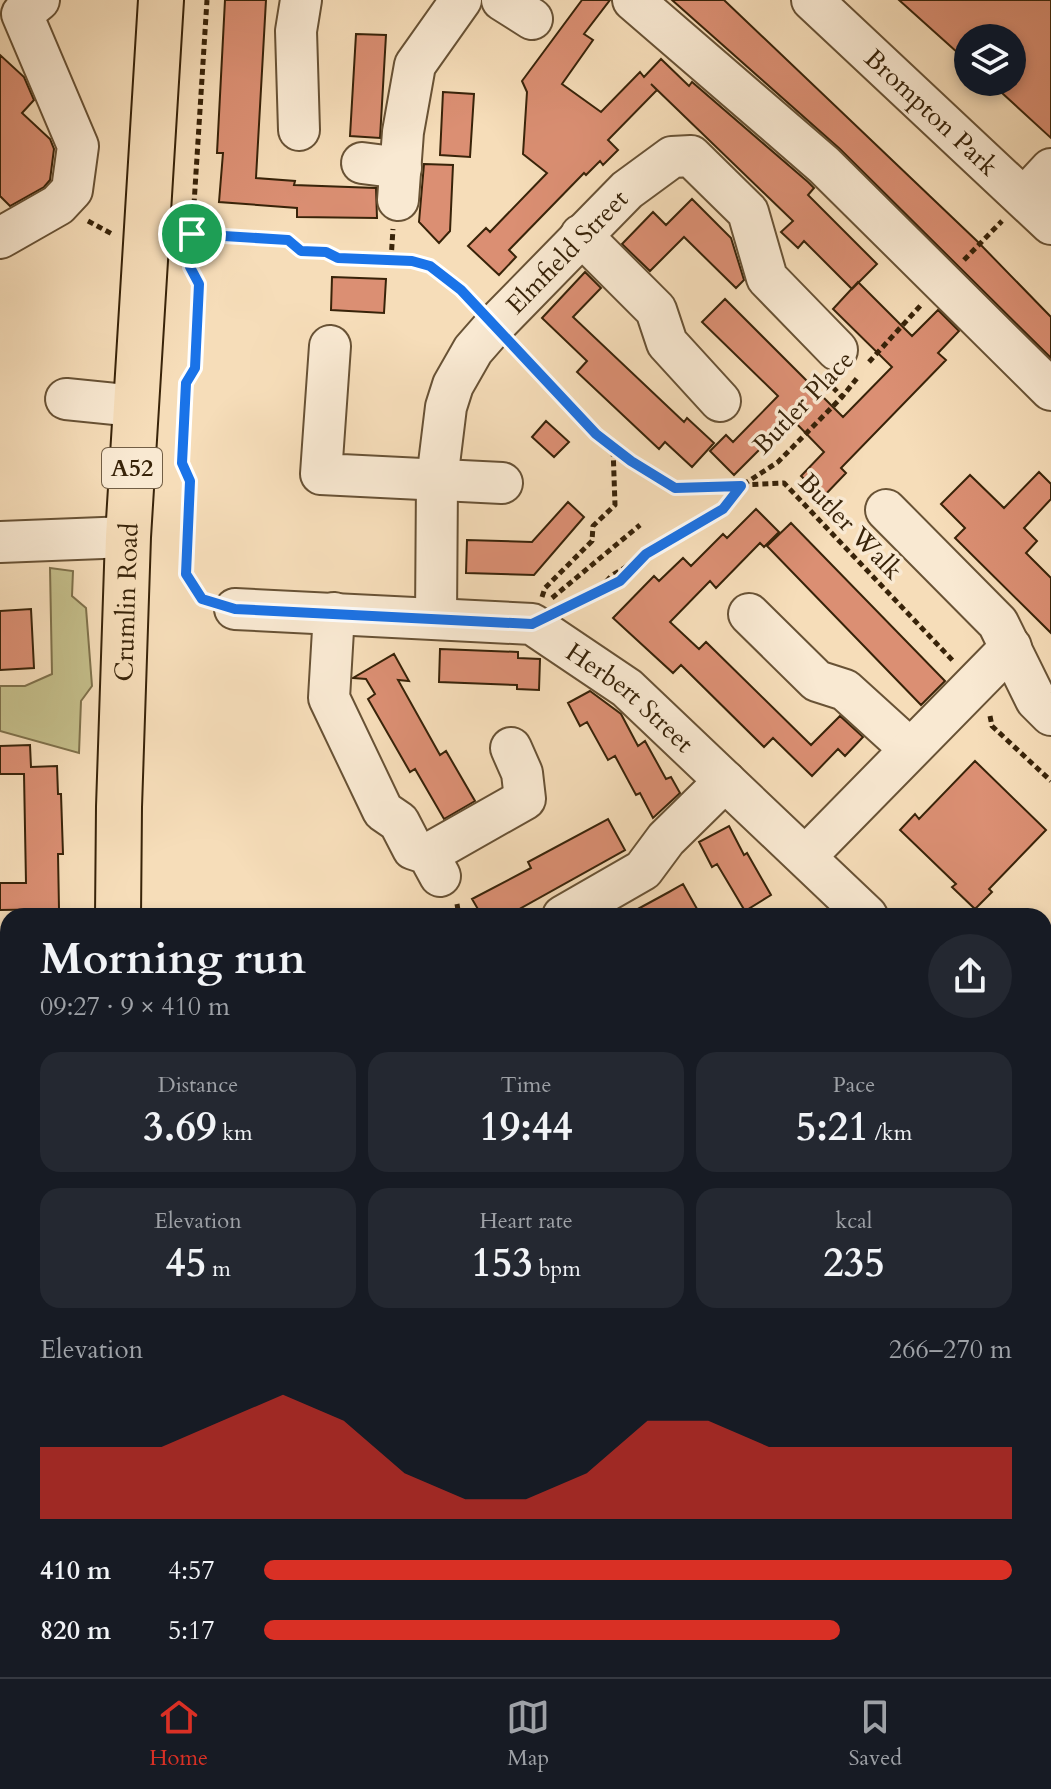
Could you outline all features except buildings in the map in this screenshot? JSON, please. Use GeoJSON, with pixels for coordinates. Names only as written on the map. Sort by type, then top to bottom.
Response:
{"type":"FeatureCollection","features":[{"type":"Feature","properties":{"kind":"main road","name":"Crumlin Road"},"geometry":{"type":"LineString","coordinates":[[118,908],[128,537],[161,0]]}},
{"type":"Feature","properties":{"kind":"street"},"geometry":{"type":"LineString","coordinates":[[633,0],[824,165],[1051,390]]}},
{"type":"Feature","properties":{"kind":"street","name":"Brompton Park"},"geometry":{"type":"LineString","coordinates":[[812,0],[1038,211]]}},
{"type":"Feature","properties":{"kind":"street"},"geometry":{"type":"LineString","coordinates":[[0,238],[58,205],[72,190],[78,146],[22,5]]}},
{"type":"Feature","properties":{"kind":"street"},"geometry":{"type":"LineString","coordinates":[[299,130],[296,31],[309,10]]}},
{"type":"Feature","properties":{"kind":"street"},"geometry":{"type":"LineString","coordinates":[[387,177],[403,132],[415,65],[451,14]]}},
{"type":"Feature","properties":{"kind":"street","name":"Elmfield Street"},"geometry":{"type":"LineString","coordinates":[[436,619],[437,480],[446,407],[453,385],[473,350],[581,235],[627,190],[672,157],[691,156],[748,212],[767,278],[837,350]]}},
{"type":"Feature","properties":{"kind":"street"},"geometry":{"type":"LineString","coordinates":[[1038,211],[1051,169]]}},
{"type":"Feature","properties":{"kind":"street"},"geometry":{"type":"LineString","coordinates":[[581,235],[656,310],[667,343],[720,401]]}},
{"type":"Feature","properties":{"kind":"street"},"geometry":{"type":"LineString","coordinates":[[330,346],[321,474],[502,483]]}},
{"type":"Feature","properties":{"kind":"street"},"geometry":{"type":"LineString","coordinates":[[66,399],[135,406]]}},
{"type":"Feature","properties":{"kind":"street"},"geometry":{"type":"LineString","coordinates":[[886,510],[998,623],[1036,700],[1051,715]]}},
{"type":"Feature","properties":{"kind":"street"},"geometry":{"type":"LineString","coordinates":[[0,542],[128,537]]}},
{"type":"Feature","properties":{"kind":"street"},"geometry":{"type":"LineString","coordinates":[[235,609],[532,624]]}},
{"type":"Feature","properties":{"kind":"street"},"geometry":{"type":"LineString","coordinates":[[334,613],[329,698],[383,811],[399,822],[413,849],[434,865],[525,799],[522,773],[511,748]]}},
{"type":"Feature","properties":{"kind":"street"},"geometry":{"type":"LineString","coordinates":[[749,614],[817,681],[845,690],[910,749]]}},
{"type":"Feature","properties":{"kind":"street","name":"Herbert Street"},"geometry":{"type":"LineString","coordinates":[[532,624],[627,688],[859,908]]}},
{"type":"Feature","properties":{"kind":"street"},"geometry":{"type":"LineString","coordinates":[[806,856],[910,749],[965,686],[1011,647]]}},
{"type":"Feature","properties":{"kind":"street"},"geometry":{"type":"LineString","coordinates":[[577,908],[643,870],[666,839],[725,781]]}},
{"type":"Feature","properties":{"kind":"path"},"geometry":{"type":"LineString","coordinates":[[207,0],[190,267],[199,284],[195,368],[186,383],[182,463],[190,481],[186,574],[202,599],[235,609]]}},
{"type":"Feature","properties":{"kind":"path","name":"Butler Place"},"geometry":{"type":"LineString","coordinates":[[532,624],[620,581],[646,554],[723,509],[741,486],[778,462],[832,408],[879,349],[943,283],[1038,211]]}},
{"type":"Feature","properties":{"kind":"path","name":"Butler Walk"},"geometry":{"type":"LineString","coordinates":[[147,236],[192,234],[288,240],[301,251],[326,252],[338,258],[412,261],[430,266],[461,290],[596,434],[675,488],[784,483],[965,686]]}},
{"type":"Feature","properties":{"kind":"path"},"geometry":{"type":"LineString","coordinates":[[532,624],[545,588],[592,541],[593,526],[615,505],[613,447]]}},
{"type":"Feature","properties":{"kind":"path"},"geometry":{"type":"LineString","coordinates":[[532,624],[555,594],[640,525]]}},
{"type":"Feature","properties":{"kind":"path"},"geometry":{"type":"LineString","coordinates":[[965,686],[986,694],[992,726],[1051,781]]}},
{"type":"Feature","properties":{"kind":"shaded area"},"geometry":{"type":"Polygon","coordinates":[[[50,568],[73,571],[72,596],[86,608],[92,686],[81,701],[79,753],[0,731],[0,686],[25,686],[52,674],[50,568]]]}},
{"type":"Feature","properties":{"kind":"route"},"geometry":{"type":"LineString","coordinates":[[192,234],[288,240],[301,251],[326,252],[338,258],[412,261],[430,266],[461,290],[596,434],[631,461],[675,488],[741,486],[723,509],[646,554],[620,581],[532,624],[235,609],[202,599],[186,574],[190,481],[182,463],[186,383],[195,368],[199,284],[190,267],[192,234]]}}]}
